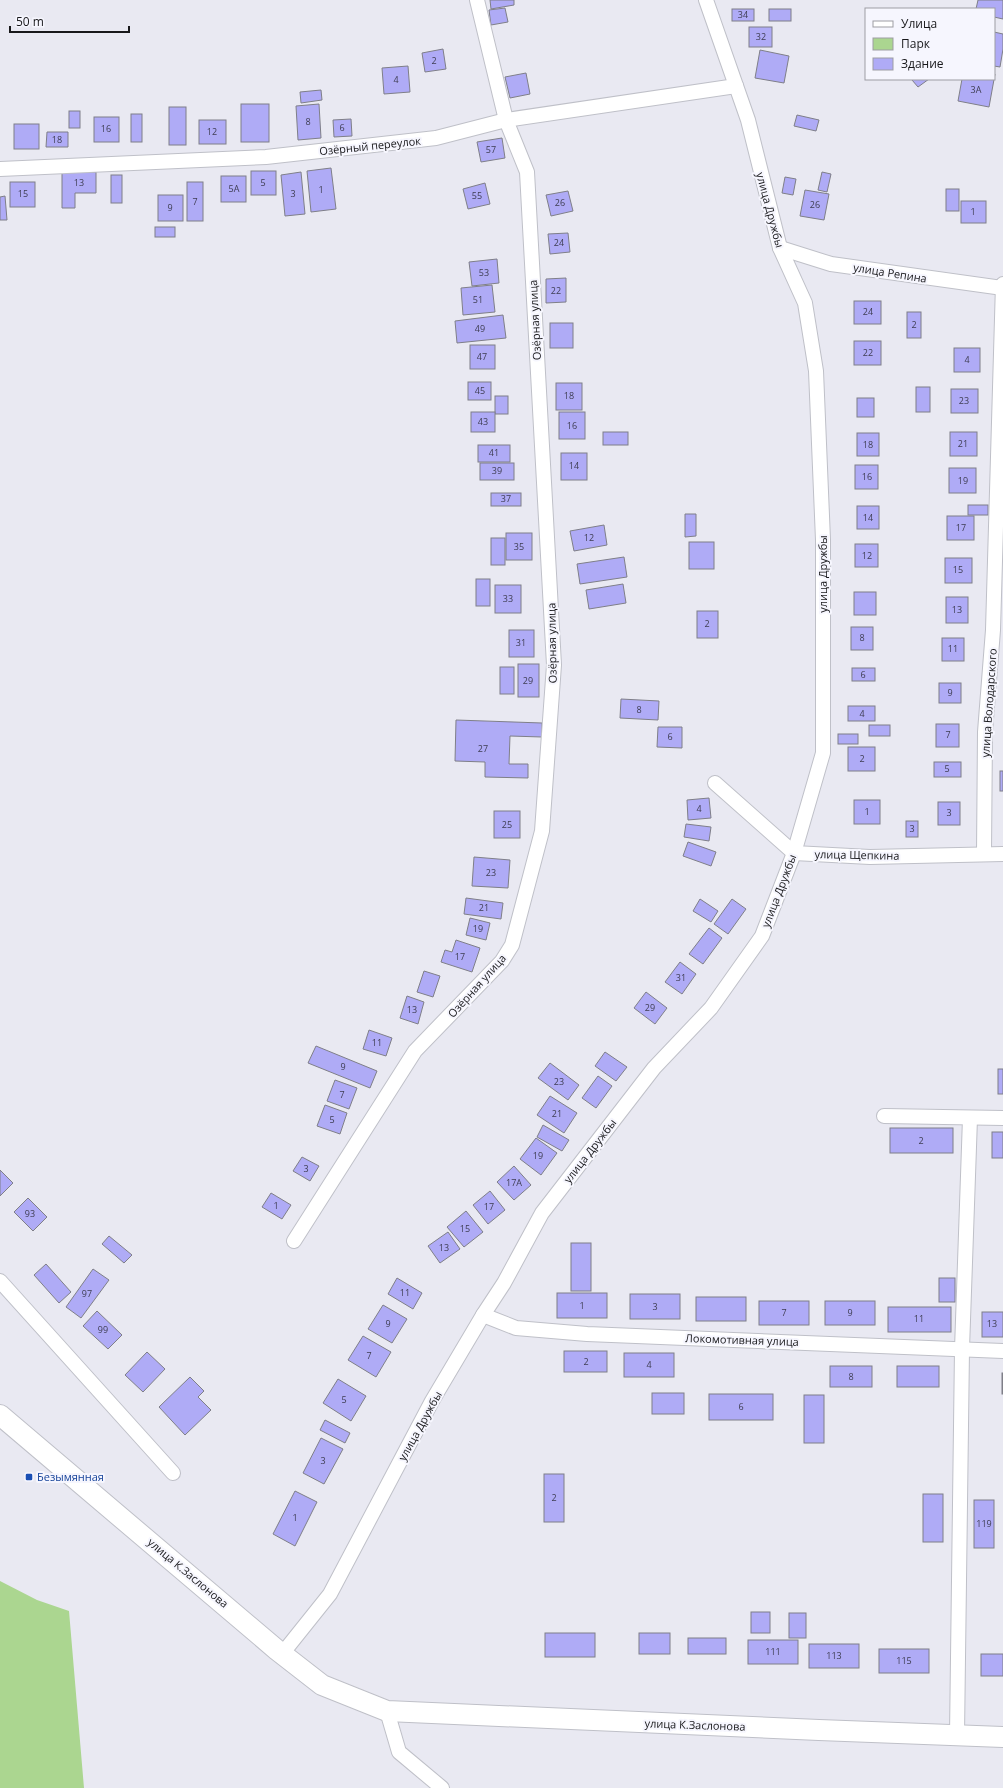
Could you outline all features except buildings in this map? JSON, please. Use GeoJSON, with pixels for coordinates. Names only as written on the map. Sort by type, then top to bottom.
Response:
{"type":"FeatureCollection","features":[{"type":"Feature","properties":{"kind":"street","name":"Озёрная улица"},"geometry":{"type":"LineString","coordinates":[[294,1241],[415,1051],[502,962],[512,945],[542,831],[554,665],[527,172],[506,120],[478,0]]}},
{"type":"Feature","properties":{"kind":"street","name":"улица Дружбы"},"geometry":{"type":"LineString","coordinates":[[282,1654],[330,1594],[432,1401],[483,1315],[504,1283],[542,1213],[654,1068],[711,1008],[762,936],[794,854],[823,753],[823,540],[816,371],[805,303],[780,248],[772,224],[748,120],[706,0]]}},
{"type":"Feature","properties":{"kind":"street","name":"Озёрный переулок"},"geometry":{"type":"LineString","coordinates":[[0,169],[266,157],[436,138],[506,120],[736,86]]}},
{"type":"Feature","properties":{"kind":"street","name":"улица Репина"},"geometry":{"type":"LineString","coordinates":[[780,248],[831,264],[1003,288]]}},
{"type":"Feature","properties":{"kind":"street","name":"улица Володарского"},"geometry":{"type":"LineString","coordinates":[[984,853],[985,732],[993,630],[999,583],[1003,284]]}},
{"type":"Feature","properties":{"kind":"street"},"geometry":{"type":"LineString","coordinates":[[715,783],[794,854]]}},
{"type":"Feature","properties":{"kind":"street","name":"улица Щепкина"},"geometry":{"type":"LineString","coordinates":[[794,854],[870,857],[984,853],[1003,854]]}},
{"type":"Feature","properties":{"kind":"street"},"geometry":{"type":"LineString","coordinates":[[884,1116],[1003,1118]]}},
{"type":"Feature","properties":{"kind":"street"},"geometry":{"type":"LineString","coordinates":[[957,1735],[962,1349],[970,1118]]}},
{"type":"Feature","properties":{"kind":"street"},"geometry":{"type":"LineString","coordinates":[[0,1281],[172,1473]]}},
{"type":"Feature","properties":{"kind":"street","name":"Локомотивная улица"},"geometry":{"type":"LineString","coordinates":[[483,1315],[516,1328],[587,1334],[1003,1351]]}},
{"type":"Feature","properties":{"kind":"street","name":"улица К.Заслонова"},"geometry":{"type":"LineString","coordinates":[[0,1415],[282,1654],[322,1685],[387,1711],[1003,1737]]}},
{"type":"Feature","properties":{"kind":"street"},"geometry":{"type":"LineString","coordinates":[[387,1711],[399,1752],[442,1788]]}},
{"type":"Feature","properties":{"kind":"green space"},"geometry":{"type":"Polygon","coordinates":[[[0,1581],[37,1600],[69,1611],[84,1788],[0,1788],[0,1581]]]}},
{"type":"Feature","properties":{"kind":"place","name":"Безымянная"},"geometry":{"type":"Point","coordinates":[29,1477]}}]}
